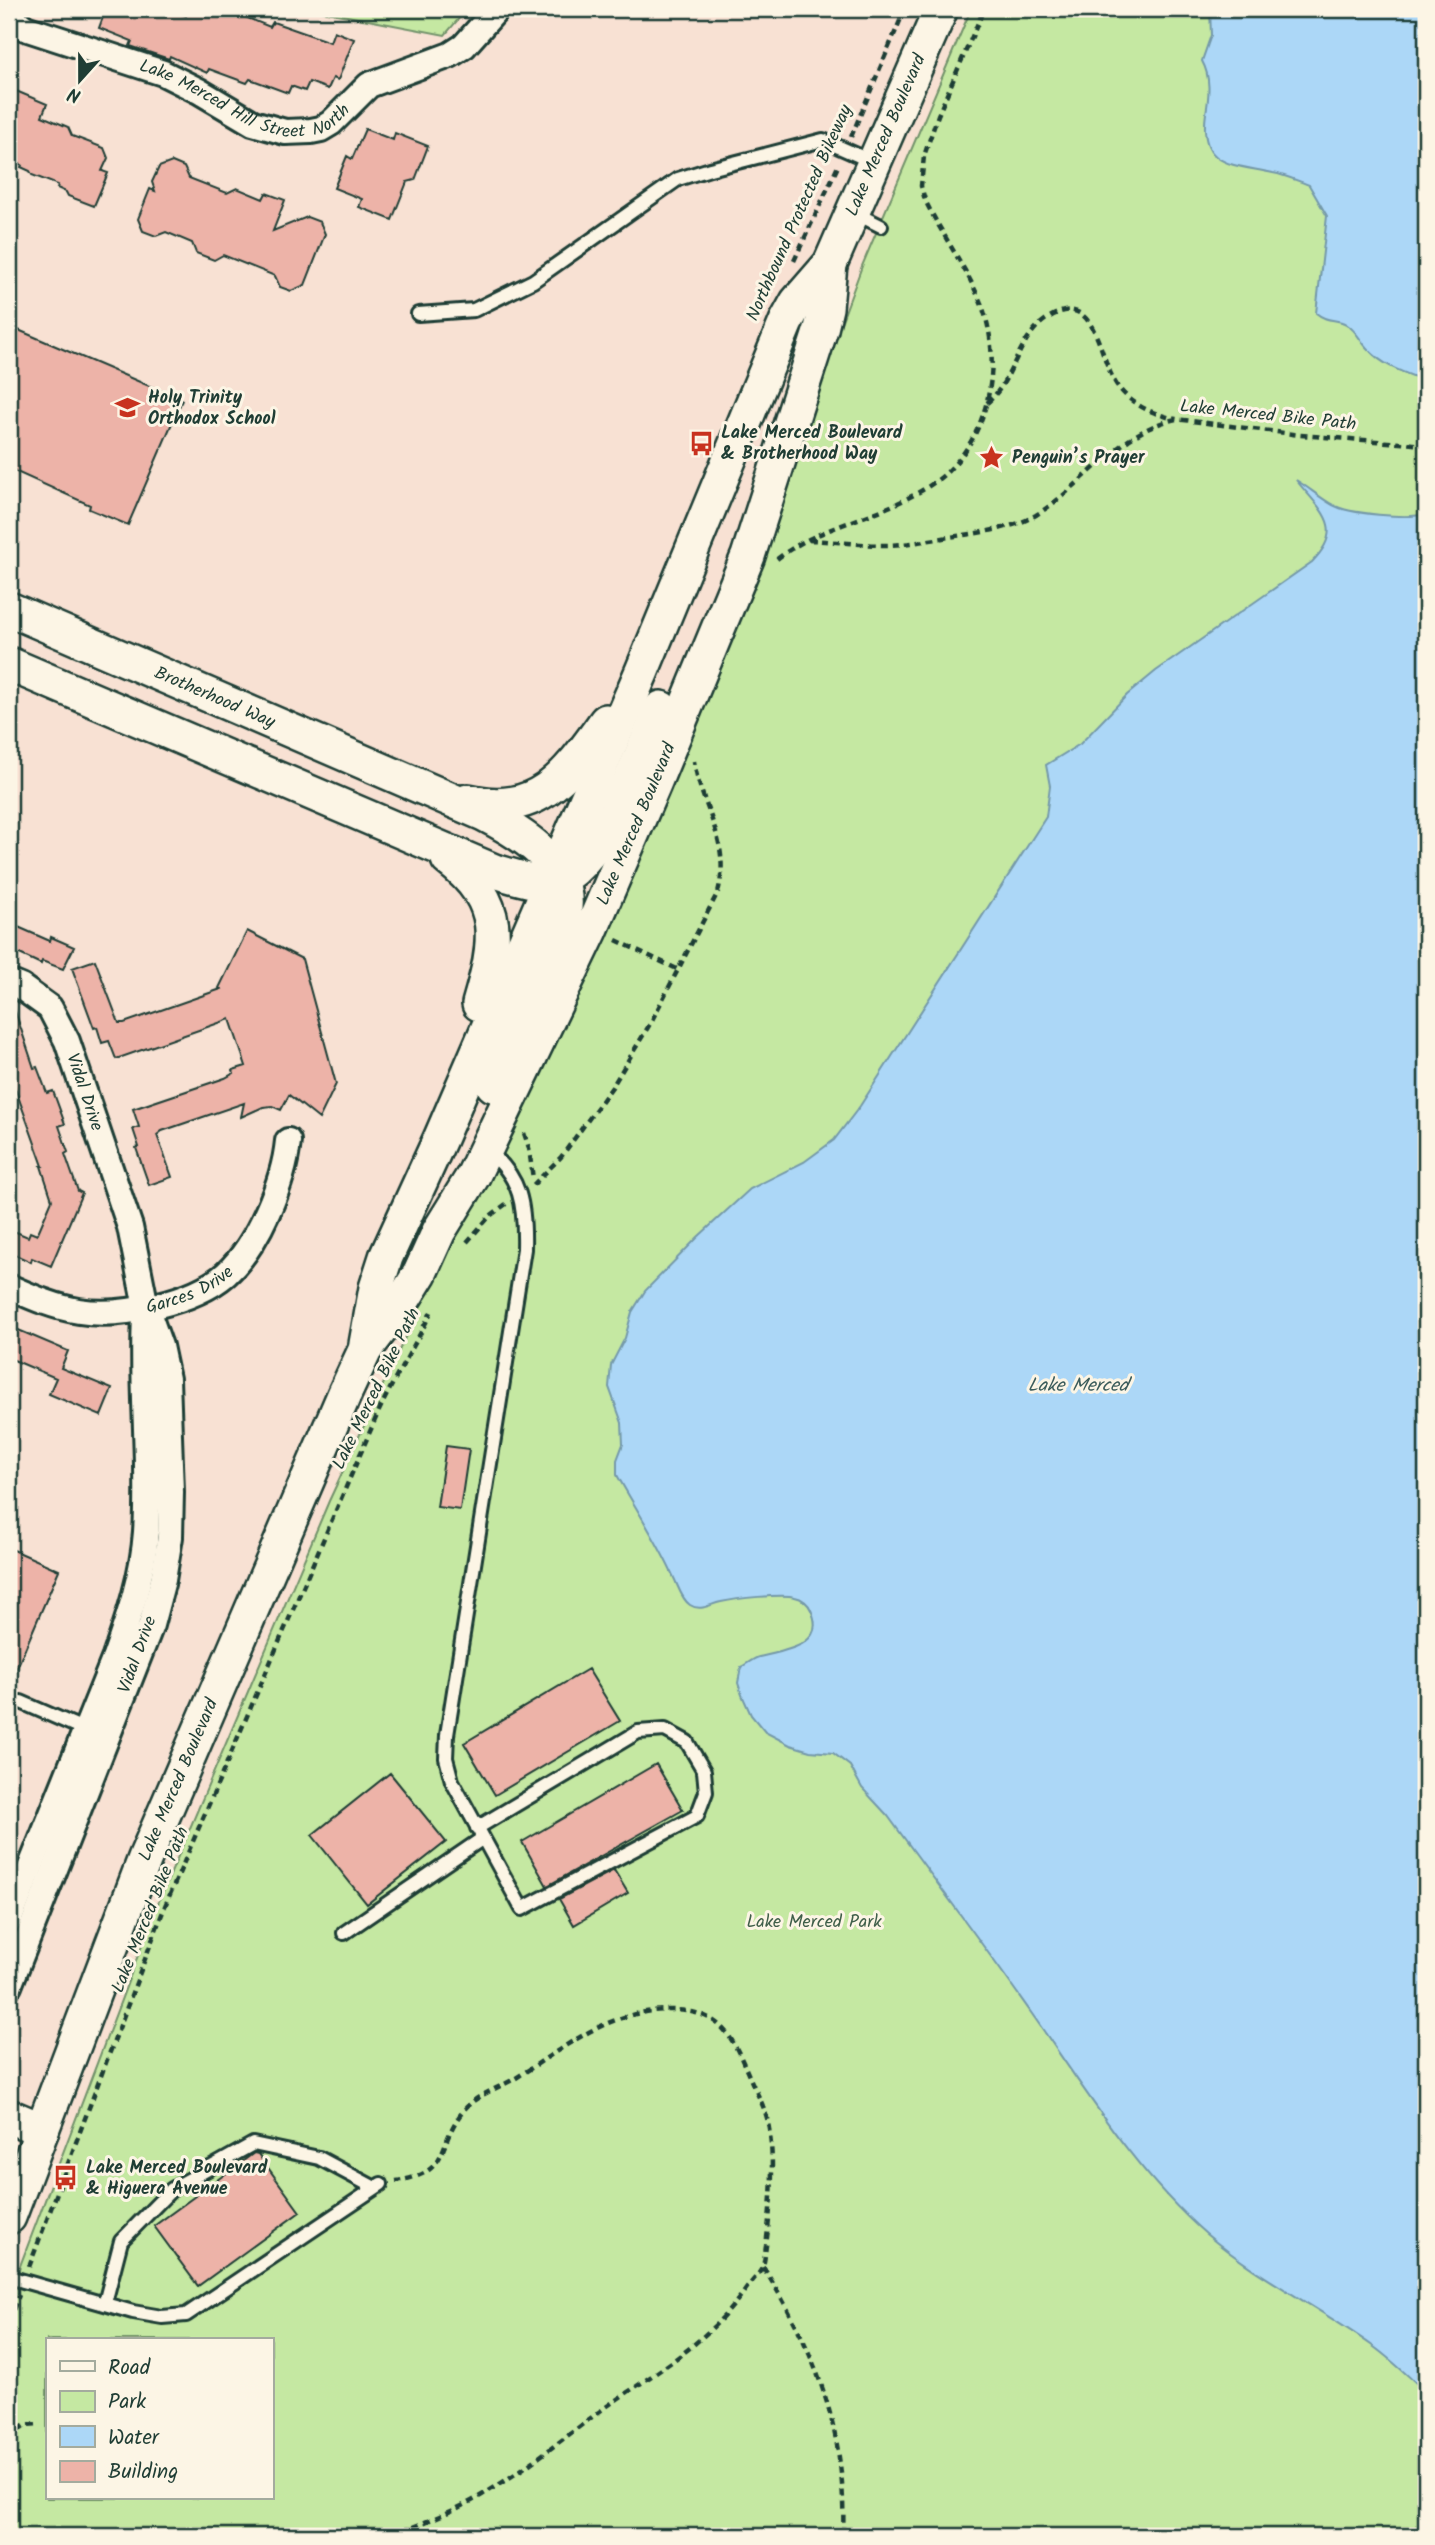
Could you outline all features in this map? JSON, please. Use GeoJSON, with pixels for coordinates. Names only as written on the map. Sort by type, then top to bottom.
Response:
{"type":"FeatureCollection","features":[{"type":"Feature","properties":{"kind":"main road","name":"Lake Merced Boulevard"},"geometry":{"type":"LineString","coordinates":[[365,1350],[369,1318],[386,1257],[556,876],[786,321],[797,302],[867,219],[860,156],[941,9]]}},
{"type":"Feature","properties":{"kind":"main road","name":"Lake Merced Boulevard"},"geometry":{"type":"LineString","coordinates":[[9,2217],[149,1847],[365,1350],[420,1273],[452,1238],[464,1193],[596,918],[733,595],[761,519],[821,329],[830,264]]}},
{"type":"Feature","properties":{"kind":"main road"},"geometry":{"type":"LineString","coordinates":[[9,664],[494,871],[530,880],[571,872],[607,826],[622,799],[821,329]]}},
{"type":"Feature","properties":{"kind":"main road","name":"Brotherhood Way"},"geometry":{"type":"LineString","coordinates":[[9,609],[422,787]]}},
{"type":"Feature","properties":{"kind":"main road"},"geometry":{"type":"LineString","coordinates":[[422,787],[491,805],[540,795],[566,775],[642,671]]}},
{"type":"Feature","properties":{"kind":"main road"},"geometry":{"type":"LineString","coordinates":[[422,787],[522,836],[556,876],[566,898],[563,920],[453,1177],[452,1238]]}},
{"type":"Feature","properties":{"kind":"main road"},"geometry":{"type":"LineString","coordinates":[[403,833],[450,860],[474,883],[488,910],[493,936],[491,963],[440,1139]]}},
{"type":"Feature","properties":{"kind":"main road"},"geometry":{"type":"LineString","coordinates":[[9,2116],[42,2130]]}},
{"type":"Feature","properties":{"kind":"street","name":"Lake Merced Hill Street North"},"geometry":{"type":"LineString","coordinates":[[9,15],[25,28],[163,73],[253,123],[285,132],[321,129],[331,123],[369,85],[450,55],[464,46],[497,9]]}},
{"type":"Feature","properties":{"kind":"street","name":"Vidal Drive"},"geometry":{"type":"LineString","coordinates":[[9,982],[21,987],[50,1008],[67,1041],[130,1227],[146,1307],[143,1379],[147,1492],[146,1534],[128,1619],[95,1734],[9,1986]]}},
{"type":"Feature","properties":{"kind":"street","name":"Garces Drive"},"geometry":{"type":"LineString","coordinates":[[9,1287],[48,1303],[81,1311],[115,1312],[146,1307],[191,1294],[226,1274],[249,1245],[266,1215],[286,1163],[288,1141]]}},
{"type":"Feature","properties":{"kind":"street","name":"Vidal Drive"},"geometry":{"type":"LineString","coordinates":[[9,1921],[95,1734]]}},
{"type":"Feature","properties":{"kind":"lane"},"geometry":{"type":"LineString","coordinates":[[418,314],[474,310],[533,281],[678,179],[823,141],[860,156]]}},
{"type":"Feature","properties":{"kind":"lane"},"geometry":{"type":"LineString","coordinates":[[344,1933],[480,1833],[638,1732],[665,1730],[687,1742],[704,1771],[706,1792],[697,1816],[522,1909],[480,1833],[448,1770],[446,1748],[524,1249],[523,1211],[514,1179],[506,1168],[485,1150]]}},
{"type":"Feature","properties":{"kind":"lane"},"geometry":{"type":"LineString","coordinates":[[21,1702],[95,1734]]}},
{"type":"Feature","properties":{"kind":"lane"},"geometry":{"type":"LineString","coordinates":[[105,2303],[121,2241],[172,2189],[253,2144],[319,2158],[378,2186]]}},
{"type":"Feature","properties":{"kind":"lane"},"geometry":{"type":"LineString","coordinates":[[9,2277],[162,2318],[186,2315],[378,2186]]}},
{"type":"Feature","properties":{"kind":"path","name":"Northbound Protected Bikeway"},"geometry":{"type":"LineString","coordinates":[[792,266],[860,156],[905,9]]}},
{"type":"Feature","properties":{"kind":"path"},"geometry":{"type":"LineString","coordinates":[[771,565],[791,548],[806,540],[899,503],[936,480],[951,468],[963,453],[981,420],[987,403],[992,366],[989,327],[974,287],[932,214],[921,186],[923,164],[934,127],[984,9]]}},
{"type":"Feature","properties":{"kind":"path"},"geometry":{"type":"LineString","coordinates":[[987,403],[1000,390],[1035,328],[1055,314],[1078,311],[1091,323],[1108,370],[1120,389],[1145,409],[1175,419]]}},
{"type":"Feature","properties":{"kind":"path","name":"Lake Merced Bike Path"},"geometry":{"type":"LineString","coordinates":[[806,540],[886,545],[1017,524],[1046,508],[1139,433],[1175,419],[1300,435],[1426,445]]}},
{"type":"Feature","properties":{"kind":"path"},"geometry":{"type":"LineString","coordinates":[[452,1238],[490,1216],[547,1173],[612,1087],[679,970],[712,905],[723,865],[718,835],[698,780],[693,754]]}},
{"type":"Feature","properties":{"kind":"path"},"geometry":{"type":"LineString","coordinates":[[609,937],[679,970]]}},
{"type":"Feature","properties":{"kind":"path","name":"Lake Merced Bike Path"},"geometry":{"type":"LineString","coordinates":[[9,2321],[164,1906],[378,1413],[435,1303]]}},
{"type":"Feature","properties":{"kind":"path"},"geometry":{"type":"LineString","coordinates":[[378,2186],[418,2178],[435,2168],[457,2120],[475,2099],[513,2079],[579,2036],[617,2019],[652,2012],[681,2011],[708,2018],[729,2033],[765,2109],[772,2158],[763,2267],[723,2319],[674,2361],[598,2413],[534,2462],[451,2512],[391,2536]]}},
{"type":"Feature","properties":{"kind":"path"},"geometry":{"type":"LineString","coordinates":[[763,2267],[797,2324],[830,2411],[843,2481],[843,2536]]}},
{"type":"Feature","properties":{"kind":"path"},"geometry":{"type":"LineString","coordinates":[[9,2437],[25,2424],[39,2424]]}},
{"type":"Feature","properties":{"kind":"green space"},"geometry":{"type":"Polygon","coordinates":[[[311,9],[467,9],[445,35],[311,9]]]}},
{"type":"Feature","properties":{"kind":"green space","name":"Lake Merced Park"},"geometry":{"type":"Polygon","coordinates":[[[971,9],[1426,9],[1426,2536],[9,2536],[9,2295],[156,1908],[329,1501],[461,1217],[749,573],[862,266],[971,9]]]}},
{"type":"Feature","properties":{"kind":"water"},"geometry":{"type":"Polygon","coordinates":[[[1210,9],[1426,9],[1426,381],[1395,369],[1381,360],[1346,324],[1316,313],[1327,216],[1309,185],[1278,174],[1232,165],[1213,154],[1207,144],[1205,131],[1208,87],[1207,73],[1202,61],[1211,35],[1210,9]]]}},
{"type":"Feature","properties":{"kind":"water","name":"Lake Merced"},"geometry":{"type":"Polygon","coordinates":[[[1296,480],[1341,508],[1393,516],[1426,514],[1426,2392],[1374,2347],[1246,2265],[1180,2210],[1113,2130],[888,1816],[862,1788],[850,1766],[833,1753],[810,1751],[790,1745],[765,1732],[751,1715],[738,1683],[741,1667],[756,1658],[790,1649],[808,1639],[815,1622],[811,1610],[803,1600],[789,1596],[737,1599],[702,1608],[687,1603],[617,1475],[617,1460],[623,1444],[622,1423],[609,1387],[611,1365],[625,1338],[632,1312],[645,1291],[750,1189],[804,1162],[834,1140],[860,1106],[1046,817],[1050,786],[1046,765],[1080,744],[1127,695],[1156,671],[1312,562],[1322,550],[1328,539],[1326,519],[1296,480]]]}},
{"type":"Feature","properties":{"kind":"building"},"geometry":{"type":"Polygon","coordinates":[[[106,9],[168,9],[186,16],[189,9],[217,9],[230,14],[233,12],[270,27],[273,22],[330,42],[334,31],[354,39],[338,80],[333,78],[328,89],[309,82],[305,91],[291,86],[288,93],[250,79],[247,83],[209,69],[207,73],[170,56],[169,59],[130,46],[132,41],[99,28],[106,9]]]}},
{"type":"Feature","properties":{"kind":"building"},"geometry":{"type":"Polygon","coordinates":[[[9,88],[47,104],[42,116],[68,127],[72,136],[104,148],[108,158],[102,171],[108,173],[94,206],[68,196],[57,188],[58,185],[32,175],[21,167],[22,165],[9,159],[9,88]]]}},
{"type":"Feature","properties":{"kind":"building"},"geometry":{"type":"Polygon","coordinates":[[[365,129],[393,140],[395,133],[428,146],[415,180],[407,182],[392,220],[359,207],[362,199],[334,188],[347,156],[352,159],[365,129]]]}},
{"type":"Feature","properties":{"kind":"building"},"geometry":{"type":"Polygon","coordinates":[[[172,162],[184,167],[189,178],[227,193],[237,188],[263,199],[266,193],[285,200],[273,231],[307,217],[320,222],[325,234],[305,285],[291,291],[280,287],[275,276],[223,255],[214,260],[196,253],[192,243],[166,232],[156,236],[143,231],[138,219],[150,189],[155,191],[152,182],[159,167],[172,162]]]}},
{"type":"Feature","properties":{"kind":"building"},"geometry":{"type":"Polygon","coordinates":[[[16,329],[182,400],[128,525],[89,509],[90,505],[12,470],[9,466],[9,345],[16,329]]]}},
{"type":"Feature","properties":{"kind":"building"},"geometry":{"type":"Polygon","coordinates":[[[9,923],[50,941],[51,937],[74,947],[63,969],[42,961],[41,964],[9,949],[9,923]]]}},
{"type":"Feature","properties":{"kind":"building"},"geometry":{"type":"Polygon","coordinates":[[[247,931],[302,959],[336,1084],[319,1119],[289,1095],[281,1110],[272,1106],[263,1107],[241,1117],[244,1103],[162,1131],[157,1135],[172,1177],[149,1185],[136,1148],[139,1147],[133,1129],[139,1127],[133,1109],[225,1078],[234,1073],[233,1070],[246,1066],[230,1019],[116,1059],[109,1041],[102,1043],[97,1027],[94,1028],[72,968],[95,960],[119,1023],[124,1023],[221,989],[219,988],[247,931]]]}},
{"type":"Feature","properties":{"kind":"building"},"geometry":{"type":"Polygon","coordinates":[[[9,1002],[12,1002],[34,1068],[37,1067],[47,1093],[53,1091],[65,1124],[59,1126],[68,1152],[65,1154],[78,1191],[82,1193],[51,1266],[32,1258],[31,1262],[9,1252],[9,1229],[28,1237],[30,1232],[37,1235],[52,1200],[43,1166],[9,1071],[9,1002]]]}},
{"type":"Feature","properties":{"kind":"building"},"geometry":{"type":"Polygon","coordinates":[[[16,1329],[68,1351],[61,1368],[112,1389],[101,1416],[49,1394],[56,1378],[9,1358],[9,1330],[14,1333],[16,1329]]]}},
{"type":"Feature","properties":{"kind":"building"},"geometry":{"type":"Polygon","coordinates":[[[446,1446],[469,1449],[460,1510],[437,1507],[446,1446]]]}},
{"type":"Feature","properties":{"kind":"building"},"geometry":{"type":"Polygon","coordinates":[[[9,1548],[59,1570],[9,1686],[9,1548]]]}},
{"type":"Feature","properties":{"kind":"building"},"geometry":{"type":"Polygon","coordinates":[[[588,1669],[620,1721],[495,1795],[464,1743],[588,1669]]]}},
{"type":"Feature","properties":{"kind":"building"},"geometry":{"type":"Polygon","coordinates":[[[656,1764],[683,1810],[547,1886],[522,1842],[656,1764]]]}},
{"type":"Feature","properties":{"kind":"building"},"geometry":{"type":"Polygon","coordinates":[[[390,1773],[446,1842],[367,1904],[312,1835],[390,1773]]]}},
{"type":"Feature","properties":{"kind":"building"},"geometry":{"type":"Polygon","coordinates":[[[614,1870],[628,1893],[574,1925],[559,1899],[614,1870]]]}},
{"type":"Feature","properties":{"kind":"building"},"geometry":{"type":"Polygon","coordinates":[[[254,2153],[258,2154],[300,2212],[198,2286],[154,2226],[254,2153]]]}},
{"type":"Feature","properties":{"kind":"place","name":"Holy Trinity Orthodox School"},"geometry":{"type":"Point","coordinates":[128,408]}},
{"type":"Feature","properties":{"kind":"place","name":"Lake Merced Boulevard & Brotherhood Way"},"geometry":{"type":"Point","coordinates":[701,443]}},
{"type":"Feature","properties":{"kind":"place","name":"Penguin’s Prayer"},"geometry":{"type":"Point","coordinates":[992,458]}},
{"type":"Feature","properties":{"kind":"place","name":"Lake Merced Boulevard & Higuera Avenue"},"geometry":{"type":"Point","coordinates":[66,2178]}}]}
